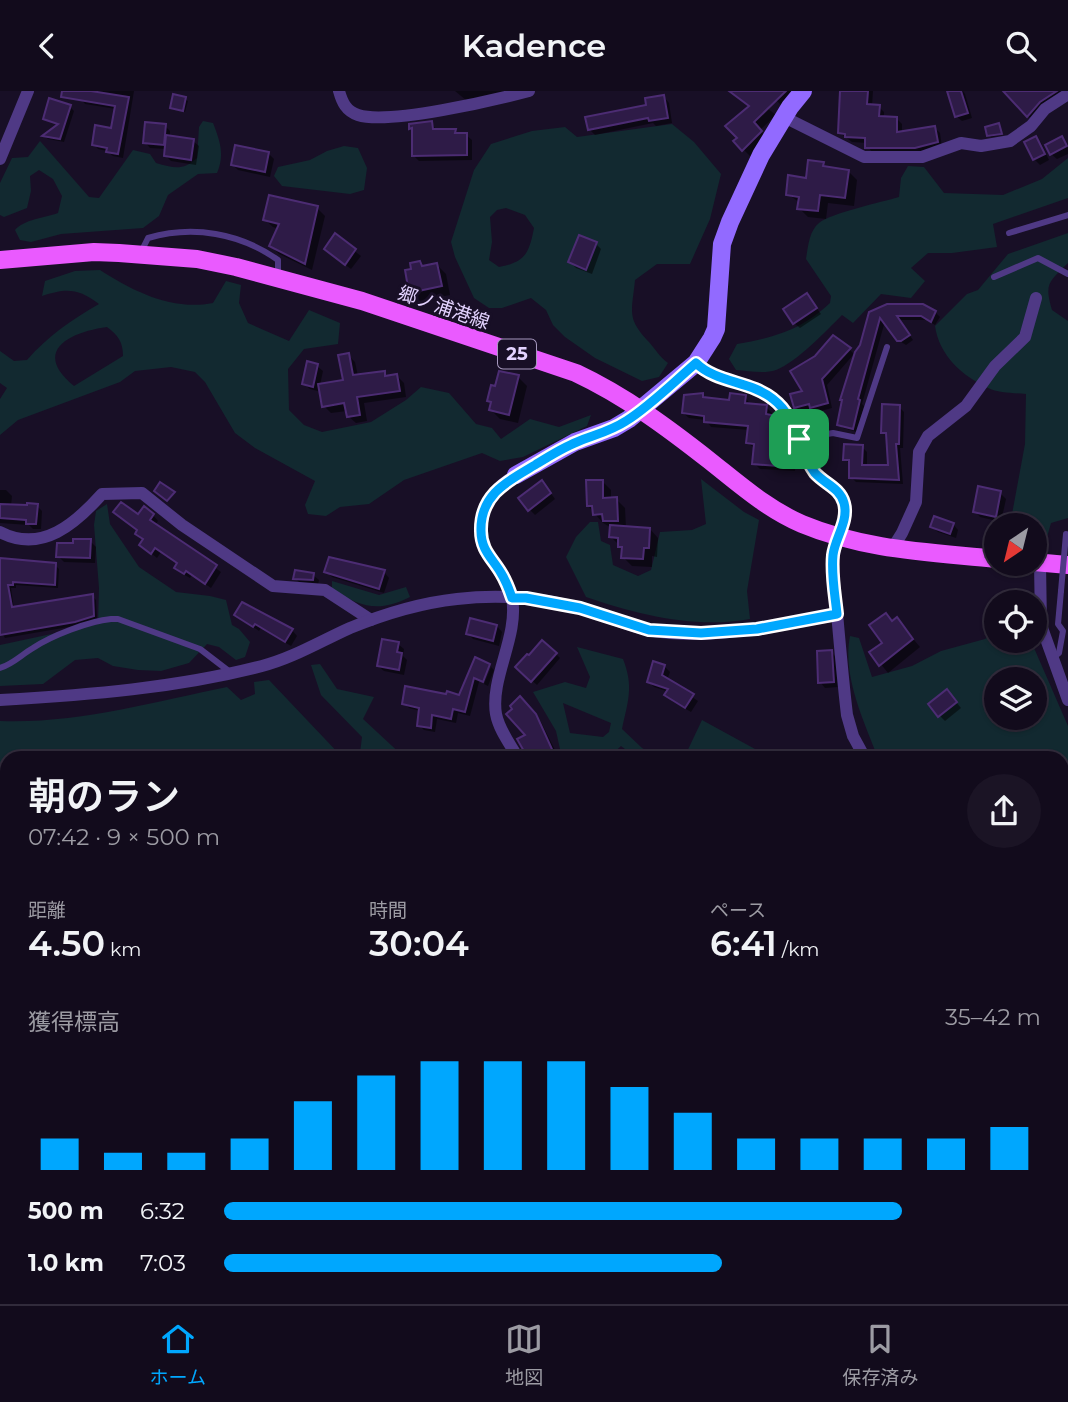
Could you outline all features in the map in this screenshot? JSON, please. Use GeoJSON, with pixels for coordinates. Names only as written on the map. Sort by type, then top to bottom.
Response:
{"type":"FeatureCollection","features":[{"type":"Feature","properties":{"kind":"main road","name":"郷ノ浦港線"},"geometry":{"type":"LineString","coordinates":[[0,260],[94,252],[197,259],[362,301],[576,373],[641,409],[771,507],[801,523],[837,537],[892,549],[984,558]]}},
{"type":"Feature","properties":{"kind":"main road"},"geometry":{"type":"LineString","coordinates":[[1047,564],[1068,565]]}},
{"type":"Feature","properties":{"kind":"street"},"geometry":{"type":"LineString","coordinates":[[0,159],[28,91]]}},
{"type":"Feature","properties":{"kind":"street"},"geometry":{"type":"LineString","coordinates":[[339,91],[343,104],[358,115],[386,117],[449,108],[529,91]]}},
{"type":"Feature","properties":{"kind":"street"},"geometry":{"type":"LineString","coordinates":[[514,751],[496,713],[496,698],[511,624],[512,598],[500,571],[481,543],[481,523],[486,505],[504,482],[575,442],[614,428],[629,419],[696,363],[716,329],[722,244],[730,222],[761,155],[803,91]]}},
{"type":"Feature","properties":{"kind":"street"},"geometry":{"type":"LineString","coordinates":[[784,117],[864,157],[922,157],[961,143],[981,146],[1010,141],[1031,127],[1045,109],[1068,94]]}},
{"type":"Feature","properties":{"kind":"street"},"geometry":{"type":"LineString","coordinates":[[892,549],[916,502],[919,452],[928,436],[966,405],[995,366],[1025,337],[1037,298]]}},
{"type":"Feature","properties":{"kind":"street"},"geometry":{"type":"LineString","coordinates":[[696,363],[705,371],[756,389],[775,400],[795,426],[803,452],[816,474],[837,490],[844,503],[844,523],[837,537],[833,568],[847,715],[860,751]]}},
{"type":"Feature","properties":{"kind":"street"},"geometry":{"type":"LineString","coordinates":[[0,533],[8,537],[51,537],[80,518],[102,494],[142,493],[183,525],[273,586],[325,590],[371,620]]}},
{"type":"Feature","properties":{"kind":"street"},"geometry":{"type":"LineString","coordinates":[[1038,576],[1041,625],[1068,700]]}},
{"type":"Feature","properties":{"kind":"street"},"geometry":{"type":"LineString","coordinates":[[0,701],[90,695],[158,686],[264,666],[371,620],[443,601],[526,598],[580,608],[649,630],[701,633],[757,629],[837,614]]}},
{"type":"Feature","properties":{"kind":"lane"},"geometry":{"type":"LineString","coordinates":[[1009,233],[1068,215]]}},
{"type":"Feature","properties":{"kind":"lane"},"geometry":{"type":"LineString","coordinates":[[141,254],[149,238],[167,233],[196,231],[249,242],[264,250],[278,260],[278,278]]}},
{"type":"Feature","properties":{"kind":"lane"},"geometry":{"type":"LineString","coordinates":[[994,277],[1038,258],[1068,274]]}},
{"type":"Feature","properties":{"kind":"lane"},"geometry":{"type":"LineString","coordinates":[[799,439],[833,433],[856,438],[887,347]]}},
{"type":"Feature","properties":{"kind":"lane"},"geometry":{"type":"LineString","coordinates":[[1052,659],[1059,653],[1063,631],[1058,624],[1068,526]]}},
{"type":"Feature","properties":{"kind":"lane"},"geometry":{"type":"LineString","coordinates":[[0,668],[8,666],[34,646],[70,631],[118,619],[200,649],[230,672]]}},
{"type":"Feature","properties":{"kind":"shaded area"},"geometry":{"type":"Polygon","coordinates":[[[203,121],[213,123],[219,142],[221,160],[217,173],[198,174],[168,195],[159,216],[143,228],[61,234],[31,242],[20,240],[15,230],[19,226],[58,213],[62,196],[53,179],[39,170],[30,176],[31,191],[27,208],[4,217],[0,215],[0,183],[12,158],[28,157],[40,141],[89,197],[99,198],[133,150],[150,154],[156,163],[168,166],[183,167],[192,162],[197,158],[199,127],[203,121]]]}},
{"type":"Feature","properties":{"kind":"shaded area"},"geometry":{"type":"Polygon","coordinates":[[[672,124],[694,142],[721,174],[710,219],[690,264],[657,264],[635,280],[632,307],[634,320],[642,334],[668,363],[659,377],[642,381],[595,358],[565,337],[553,325],[546,310],[531,298],[502,308],[489,308],[474,298],[455,257],[451,242],[474,170],[491,144],[532,131],[565,127],[577,137],[672,124]],[[506,208],[497,210],[490,217],[492,242],[489,260],[499,267],[515,262],[528,250],[534,228],[525,215],[506,208]]]}},
{"type":"Feature","properties":{"kind":"shaded area"},"geometry":{"type":"Polygon","coordinates":[[[344,146],[358,148],[367,168],[364,190],[350,194],[282,186],[274,176],[278,167],[310,160],[344,146]]]}},
{"type":"Feature","properties":{"kind":"shaded area"},"geometry":{"type":"Polygon","coordinates":[[[1068,158],[1068,198],[993,224],[997,247],[928,253],[911,268],[925,281],[911,298],[881,294],[853,323],[842,315],[802,353],[776,370],[736,370],[729,359],[737,344],[787,331],[809,320],[830,303],[831,296],[806,259],[813,230],[819,223],[834,215],[899,197],[901,178],[908,166],[924,167],[944,193],[1003,195],[1042,179],[1068,158]]]}},
{"type":"Feature","properties":{"kind":"shaded area"},"geometry":{"type":"Polygon","coordinates":[[[1068,233],[1068,263],[1052,279],[1048,294],[1052,310],[1068,321],[1068,518],[1051,523],[1047,537],[1047,513],[1012,513],[1025,444],[1026,394],[992,390],[969,377],[953,363],[941,346],[935,326],[967,294],[978,290],[1008,254],[1068,233]]]}},
{"type":"Feature","properties":{"kind":"shaded area"},"geometry":{"type":"Polygon","coordinates":[[[100,270],[126,286],[154,298],[183,304],[213,303],[226,281],[241,285],[239,303],[248,323],[289,341],[309,310],[340,323],[338,344],[304,349],[288,369],[289,410],[304,425],[322,432],[371,422],[421,387],[449,393],[476,424],[492,428],[501,439],[530,419],[559,427],[591,415],[587,426],[523,457],[500,461],[482,453],[404,480],[369,504],[340,507],[326,516],[308,514],[305,505],[315,481],[255,448],[235,433],[205,382],[195,372],[171,367],[135,371],[120,382],[18,420],[0,435],[0,399],[7,388],[0,383],[0,351],[14,361],[27,360],[60,329],[99,304],[72,291],[42,296],[45,281],[75,271],[100,270]],[[107,327],[80,333],[61,345],[56,353],[56,363],[62,374],[74,386],[123,356],[121,343],[107,327]]]}},
{"type":"Feature","properties":{"kind":"shaded area"},"geometry":{"type":"Polygon","coordinates":[[[701,479],[744,512],[759,520],[747,591],[750,619],[709,622],[667,619],[586,597],[566,557],[576,537],[590,522],[598,522],[601,541],[610,545],[613,565],[638,576],[651,570],[660,532],[692,530],[706,524],[701,479]]]}},
{"type":"Feature","properties":{"kind":"shaded area"},"geometry":{"type":"Polygon","coordinates":[[[107,504],[110,524],[139,567],[176,592],[226,600],[232,625],[250,642],[245,657],[236,660],[219,647],[207,644],[189,663],[161,671],[113,666],[98,658],[75,660],[43,684],[0,686],[0,645],[98,624],[99,588],[94,525],[96,511],[107,504]]]}},
{"type":"Feature","properties":{"kind":"shaded area"},"geometry":{"type":"Polygon","coordinates":[[[332,581],[379,595],[406,587],[410,597],[389,605],[370,606],[352,601],[332,590],[332,581]]]}},
{"type":"Feature","properties":{"kind":"shaded area"},"geometry":{"type":"Polygon","coordinates":[[[850,636],[859,638],[872,677],[912,666],[941,651],[984,639],[984,653],[1036,653],[1042,667],[984,667],[984,730],[1047,730],[1047,678],[1068,726],[1068,751],[875,751],[852,682],[848,651],[850,636]]]}},
{"type":"Feature","properties":{"kind":"shaded area"},"geometry":{"type":"Polygon","coordinates":[[[577,647],[623,659],[629,686],[622,729],[647,751],[628,751],[621,746],[616,751],[560,751],[556,731],[533,692],[565,682],[586,688],[590,677],[577,647]],[[563,703],[570,733],[603,737],[609,732],[611,723],[563,703]]]}},
{"type":"Feature","properties":{"kind":"shaded area"},"geometry":{"type":"Polygon","coordinates":[[[320,664],[337,689],[374,697],[363,719],[397,751],[360,751],[362,737],[321,695],[311,665],[320,664]]]}},
{"type":"Feature","properties":{"kind":"shaded area"},"geometry":{"type":"Polygon","coordinates":[[[269,680],[336,751],[0,751],[0,721],[86,716],[227,687],[241,700],[255,694],[254,682],[269,680]]]}},
{"type":"Feature","properties":{"kind":"shaded area"},"geometry":{"type":"Polygon","coordinates":[[[702,720],[762,751],[687,751],[702,720]]]}},
{"type":"Feature","properties":{"kind":"building"},"geometry":{"type":"Polygon","coordinates":[[[62,91],[91,91],[129,97],[118,154],[92,145],[95,125],[111,128],[115,106],[61,97],[62,91]]]}},
{"type":"Feature","properties":{"kind":"building"},"geometry":{"type":"Polygon","coordinates":[[[729,91],[786,91],[754,122],[762,131],[742,151],[733,141],[737,138],[725,126],[749,106],[729,91]]]}},
{"type":"Feature","properties":{"kind":"building"},"geometry":{"type":"Polygon","coordinates":[[[840,91],[868,91],[867,104],[880,105],[879,116],[897,117],[897,132],[935,126],[938,142],[915,148],[865,148],[865,138],[845,137],[845,134],[838,133],[840,91]]]}},
{"type":"Feature","properties":{"kind":"building"},"geometry":{"type":"Polygon","coordinates":[[[947,91],[961,91],[968,113],[955,117],[947,91]]]}},
{"type":"Feature","properties":{"kind":"building"},"geometry":{"type":"Polygon","coordinates":[[[1003,91],[1057,91],[1040,102],[1027,117],[1003,91]]]}},
{"type":"Feature","properties":{"kind":"building"},"geometry":{"type":"Polygon","coordinates":[[[173,94],[186,97],[183,111],[170,108],[173,94]]]}},
{"type":"Feature","properties":{"kind":"building"},"geometry":{"type":"Polygon","coordinates":[[[664,95],[668,118],[649,121],[648,118],[588,130],[585,117],[646,105],[645,98],[664,95]]]}},
{"type":"Feature","properties":{"kind":"building"},"geometry":{"type":"Polygon","coordinates":[[[49,98],[71,105],[60,139],[42,136],[58,124],[43,119],[49,98]]]}},
{"type":"Feature","properties":{"kind":"building"},"geometry":{"type":"Polygon","coordinates":[[[432,121],[433,129],[456,129],[455,133],[467,133],[467,155],[412,156],[412,128],[409,129],[409,124],[432,121]]]}},
{"type":"Feature","properties":{"kind":"building"},"geometry":{"type":"Polygon","coordinates":[[[145,122],[166,124],[164,145],[143,143],[145,122]]]}},
{"type":"Feature","properties":{"kind":"building"},"geometry":{"type":"Polygon","coordinates":[[[999,123],[1002,134],[987,136],[985,127],[999,123]]]}},
{"type":"Feature","properties":{"kind":"building"},"geometry":{"type":"Polygon","coordinates":[[[166,135],[194,139],[191,160],[164,156],[166,135]]]}},
{"type":"Feature","properties":{"kind":"building"},"geometry":{"type":"Polygon","coordinates":[[[1036,136],[1045,154],[1033,160],[1024,142],[1036,136]]]}},
{"type":"Feature","properties":{"kind":"building"},"geometry":{"type":"Polygon","coordinates":[[[1062,136],[1067,146],[1050,155],[1045,145],[1062,136]]]}},
{"type":"Feature","properties":{"kind":"building"},"geometry":{"type":"Polygon","coordinates":[[[235,145],[269,152],[265,172],[231,165],[235,145]]]}},
{"type":"Feature","properties":{"kind":"building"},"geometry":{"type":"Polygon","coordinates":[[[808,160],[824,162],[823,166],[849,170],[845,198],[820,195],[818,211],[797,209],[799,197],[786,195],[788,175],[806,178],[808,160]]]}},
{"type":"Feature","properties":{"kind":"building"},"geometry":{"type":"Polygon","coordinates":[[[269,195],[318,206],[305,264],[269,246],[279,224],[263,220],[269,195]]]}},
{"type":"Feature","properties":{"kind":"building"},"geometry":{"type":"Polygon","coordinates":[[[335,233],[356,249],[345,265],[324,249],[335,233]]]}},
{"type":"Feature","properties":{"kind":"building"},"geometry":{"type":"Polygon","coordinates":[[[579,235],[597,242],[586,270],[568,262],[579,235]]]}},
{"type":"Feature","properties":{"kind":"building"},"geometry":{"type":"Polygon","coordinates":[[[420,261],[422,266],[437,263],[442,286],[409,293],[405,270],[411,269],[410,263],[420,261]]]}},
{"type":"Feature","properties":{"kind":"building"},"geometry":{"type":"Polygon","coordinates":[[[807,293],[817,308],[793,324],[783,309],[807,293]]]}},
{"type":"Feature","properties":{"kind":"building"},"geometry":{"type":"Polygon","coordinates":[[[887,304],[923,304],[936,311],[931,322],[921,316],[897,316],[910,335],[901,341],[897,341],[880,318],[858,399],[860,400],[853,429],[837,425],[840,400],[869,312],[887,304]]]}},
{"type":"Feature","properties":{"kind":"building"},"geometry":{"type":"Polygon","coordinates":[[[833,335],[851,348],[822,379],[828,403],[810,408],[809,404],[794,408],[790,394],[802,391],[790,371],[815,356],[833,335]]]}},
{"type":"Feature","properties":{"kind":"building"},"geometry":{"type":"Polygon","coordinates":[[[349,353],[353,375],[385,371],[385,376],[397,374],[400,391],[357,397],[360,415],[347,417],[344,403],[322,407],[318,384],[343,380],[338,355],[349,353]]]}},
{"type":"Feature","properties":{"kind":"building"},"geometry":{"type":"Polygon","coordinates":[[[307,361],[318,364],[313,387],[302,384],[307,361]]]}},
{"type":"Feature","properties":{"kind":"building"},"geometry":{"type":"Polygon","coordinates":[[[499,371],[519,375],[509,415],[489,410],[491,402],[487,401],[491,385],[495,386],[499,371]]]}},
{"type":"Feature","properties":{"kind":"building"},"geometry":{"type":"Polygon","coordinates":[[[703,393],[703,397],[729,400],[730,393],[746,395],[745,403],[767,405],[766,414],[777,416],[775,434],[787,435],[786,453],[791,453],[790,467],[752,464],[754,444],[746,443],[748,426],[704,422],[704,416],[682,413],[684,395],[703,393]]]}},
{"type":"Feature","properties":{"kind":"building"},"geometry":{"type":"Polygon","coordinates":[[[882,404],[900,405],[899,444],[896,444],[899,480],[849,478],[849,460],[843,460],[844,444],[863,445],[862,465],[888,465],[886,433],[881,433],[882,404]]]}},
{"type":"Feature","properties":{"kind":"building"},"geometry":{"type":"Polygon","coordinates":[[[542,480],[551,493],[528,511],[518,498],[542,480]]]}},
{"type":"Feature","properties":{"kind":"building"},"geometry":{"type":"Polygon","coordinates":[[[586,480],[603,480],[603,498],[617,497],[618,521],[603,521],[602,514],[593,515],[592,506],[587,506],[586,480]]]}},
{"type":"Feature","properties":{"kind":"building"},"geometry":{"type":"Polygon","coordinates":[[[160,482],[175,492],[167,501],[154,491],[160,482]]]}},
{"type":"Feature","properties":{"kind":"building"},"geometry":{"type":"Polygon","coordinates":[[[978,486],[1001,491],[997,513],[973,512],[978,486]]]}},
{"type":"Feature","properties":{"kind":"building"},"geometry":{"type":"Polygon","coordinates":[[[121,502],[138,514],[144,506],[154,514],[150,520],[217,565],[205,584],[186,571],[184,574],[174,568],[177,563],[155,548],[151,554],[139,545],[143,539],[135,534],[137,530],[113,512],[121,502]]]}},
{"type":"Feature","properties":{"kind":"building"},"geometry":{"type":"Polygon","coordinates":[[[0,504],[38,504],[36,524],[26,524],[26,520],[0,518],[0,504]]]}},
{"type":"Feature","properties":{"kind":"building"},"geometry":{"type":"Polygon","coordinates":[[[934,516],[954,523],[950,534],[930,527],[934,516]]]}},
{"type":"Feature","properties":{"kind":"building"},"geometry":{"type":"Polygon","coordinates":[[[610,525],[650,528],[649,548],[644,548],[643,559],[621,558],[622,547],[618,547],[618,538],[609,537],[610,525]]]}},
{"type":"Feature","properties":{"kind":"building"},"geometry":{"type":"Polygon","coordinates":[[[73,539],[91,539],[90,558],[56,557],[57,543],[73,543],[73,539]]]}},
{"type":"Feature","properties":{"kind":"building"},"geometry":{"type":"Polygon","coordinates":[[[329,557],[385,570],[379,589],[324,572],[329,557]]]}},
{"type":"Feature","properties":{"kind":"building"},"geometry":{"type":"Polygon","coordinates":[[[0,558],[56,563],[55,585],[13,582],[13,585],[8,585],[12,607],[93,594],[94,616],[75,622],[0,635],[0,558]]]}},
{"type":"Feature","properties":{"kind":"building"},"geometry":{"type":"Polygon","coordinates":[[[295,570],[314,573],[313,580],[293,579],[295,570]]]}},
{"type":"Feature","properties":{"kind":"building"},"geometry":{"type":"Polygon","coordinates":[[[242,602],[293,629],[285,642],[234,615],[242,602]]]}},
{"type":"Feature","properties":{"kind":"building"},"geometry":{"type":"Polygon","coordinates":[[[886,613],[892,621],[897,617],[913,639],[879,666],[869,652],[882,643],[869,625],[886,613]]]}},
{"type":"Feature","properties":{"kind":"building"},"geometry":{"type":"Polygon","coordinates":[[[470,618],[497,625],[493,641],[466,634],[470,618]]]}},
{"type":"Feature","properties":{"kind":"building"},"geometry":{"type":"Polygon","coordinates":[[[382,639],[399,642],[397,652],[402,653],[399,670],[377,666],[382,639]]]}},
{"type":"Feature","properties":{"kind":"building"},"geometry":{"type":"Polygon","coordinates":[[[542,640],[557,653],[531,682],[515,667],[542,640]]]}},
{"type":"Feature","properties":{"kind":"building"},"geometry":{"type":"Polygon","coordinates":[[[832,650],[834,682],[818,683],[817,651],[832,650]]]}},
{"type":"Feature","properties":{"kind":"building"},"geometry":{"type":"Polygon","coordinates":[[[475,657],[490,664],[483,682],[474,678],[465,712],[453,709],[451,719],[432,715],[431,728],[417,726],[419,708],[402,704],[405,686],[459,695],[475,657]]]}},
{"type":"Feature","properties":{"kind":"building"},"geometry":{"type":"Polygon","coordinates":[[[653,661],[665,665],[662,675],[694,694],[685,708],[664,695],[668,689],[647,682],[653,661]]]}},
{"type":"Feature","properties":{"kind":"building"},"geometry":{"type":"Polygon","coordinates":[[[947,689],[957,702],[938,717],[928,704],[947,689]]]}},
{"type":"Feature","properties":{"kind":"building"},"geometry":{"type":"Polygon","coordinates":[[[520,696],[536,714],[553,751],[524,751],[517,739],[525,735],[506,714],[512,709],[510,706],[520,696]]]}},
{"type":"Feature","properties":{"kind":"route"},"geometry":{"type":"LineString","coordinates":[[696,363],[705,371],[756,389],[775,400],[795,426],[799,439],[816,474],[837,490],[844,503],[844,523],[837,537],[833,556],[837,614],[723,633],[649,630],[580,608],[512,598],[500,571],[481,543],[481,523],[486,505],[504,482],[575,442],[614,428],[629,419],[696,363]]}}]}
